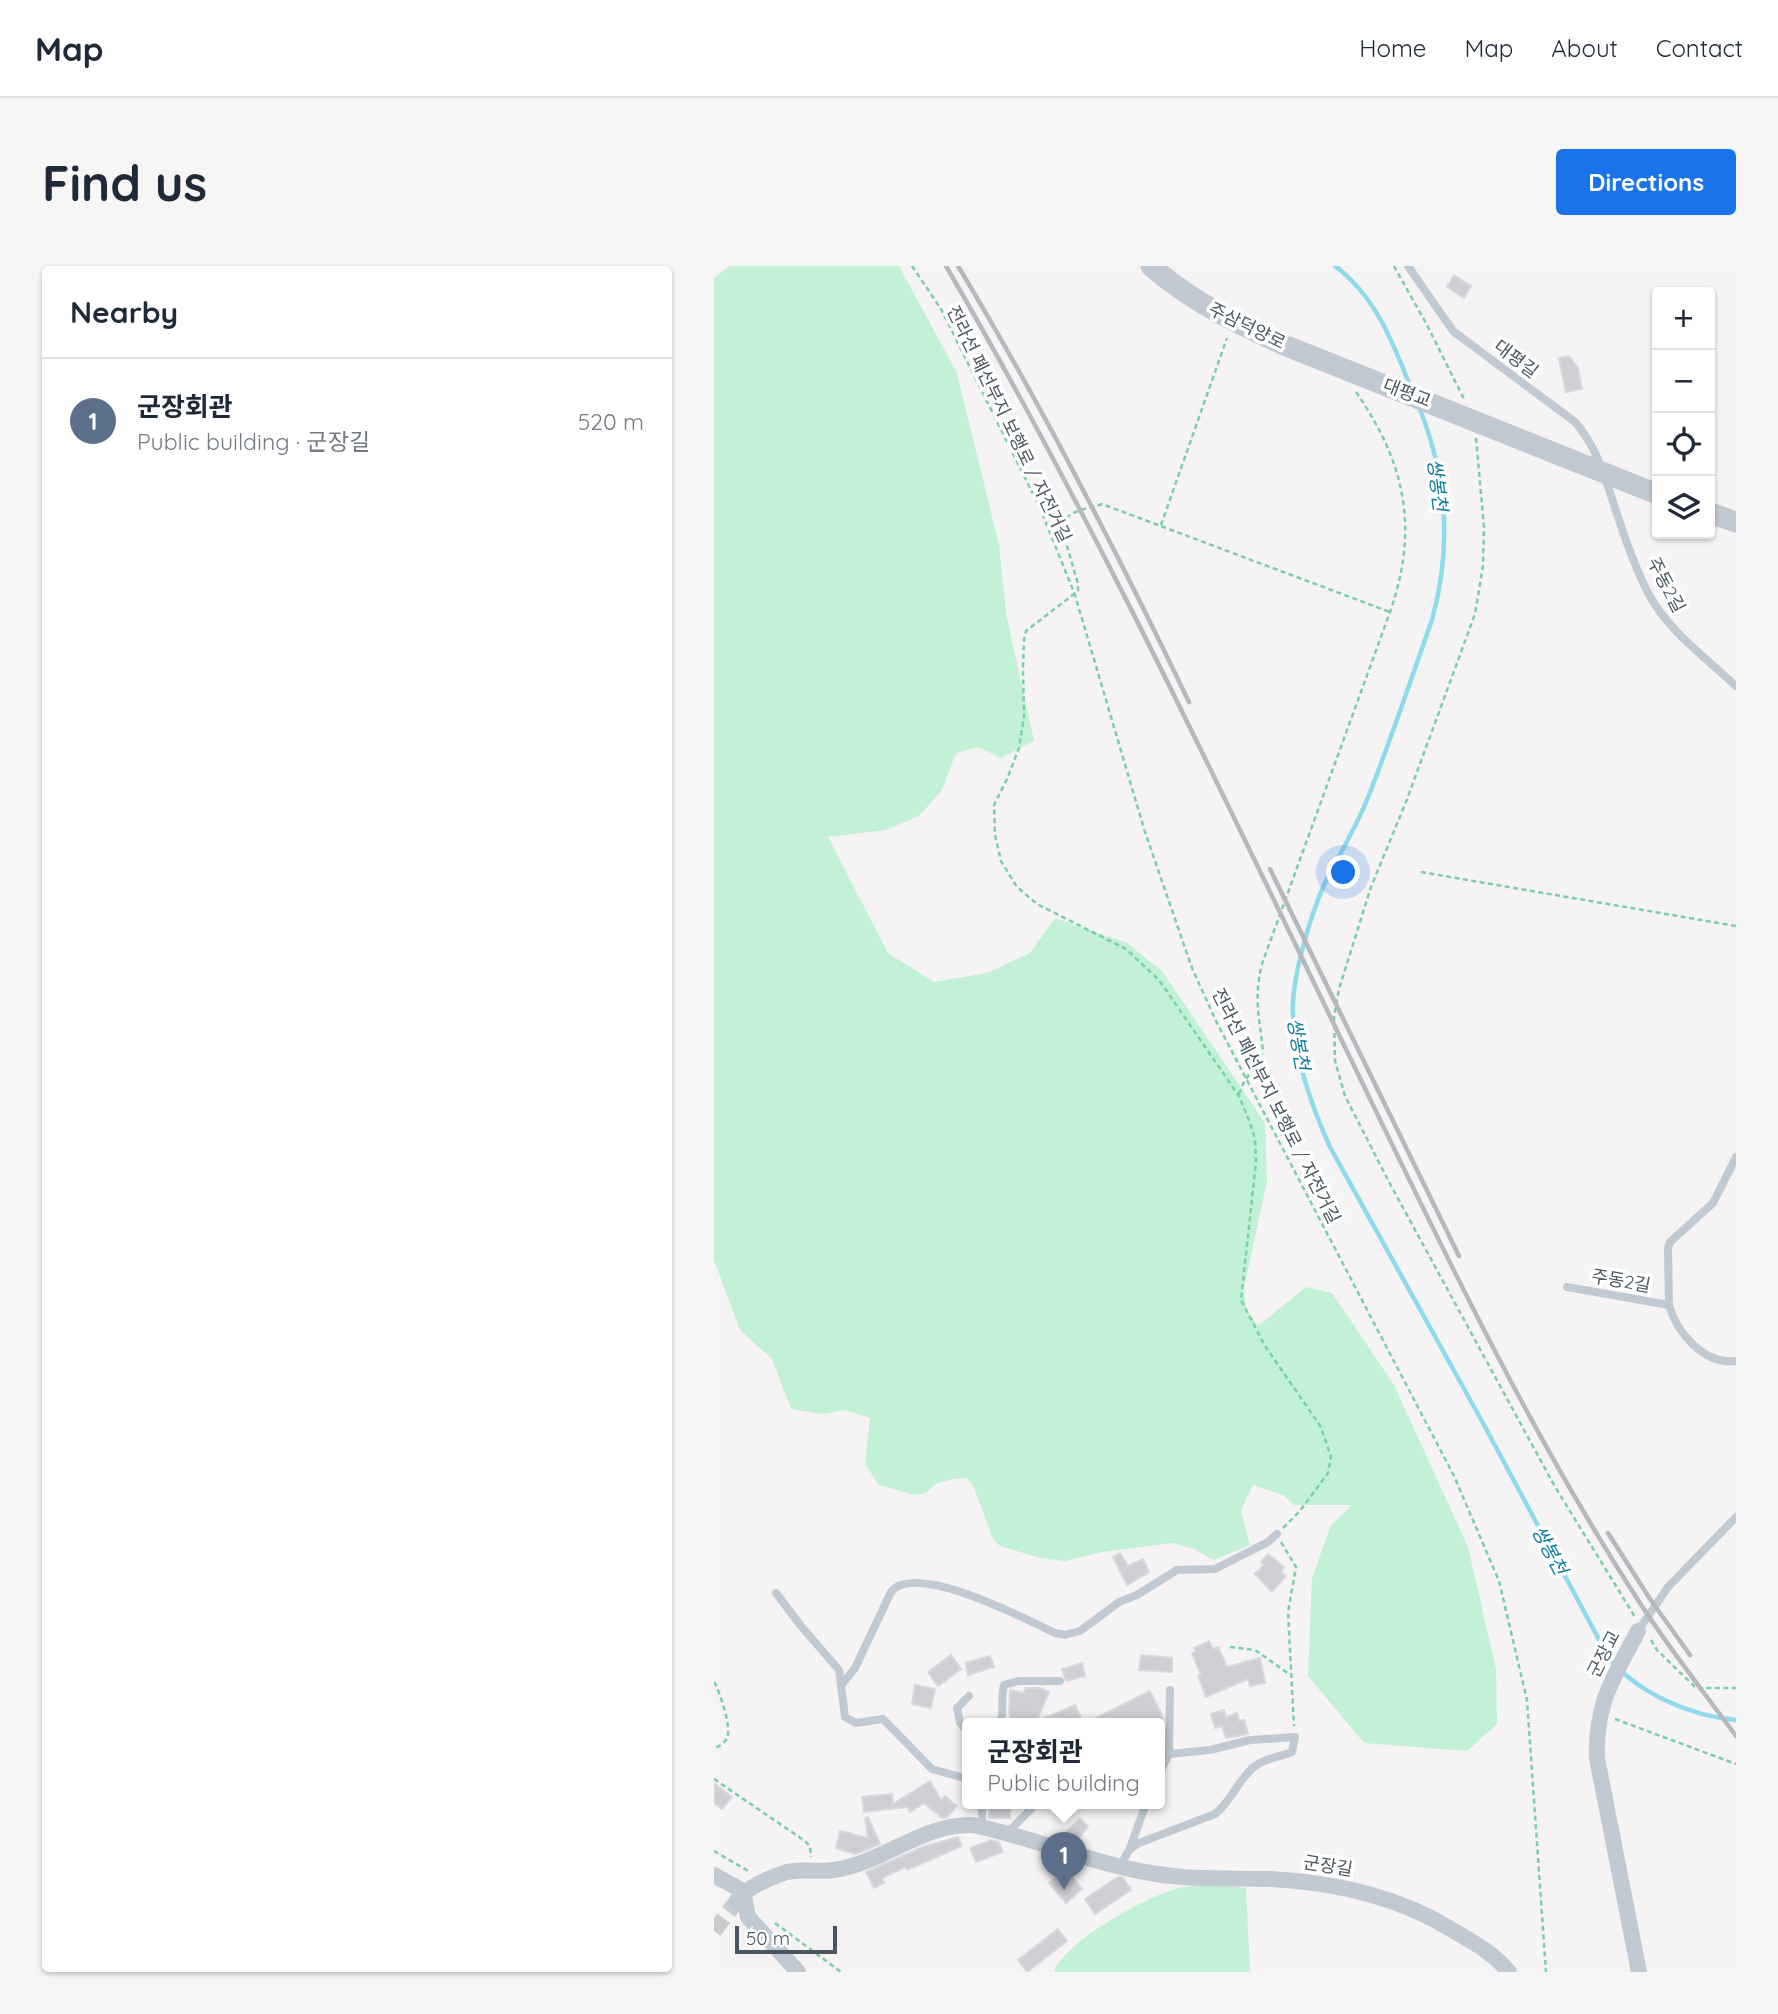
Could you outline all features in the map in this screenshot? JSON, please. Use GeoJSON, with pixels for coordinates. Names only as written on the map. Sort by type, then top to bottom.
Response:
{"type":"FeatureCollection","features":[{"type":"Feature","properties":{"kind":"street","name":"주삼덕양로"},"geometry":{"type":"LineString","coordinates":[[1151,266],[1194,299],[1352,381]]}},
{"type":"Feature","properties":{"kind":"street","name":"대평교"},"geometry":{"type":"LineString","coordinates":[[1352,381],[1468,418]]}},
{"type":"Feature","properties":{"kind":"street"},"geometry":{"type":"LineString","coordinates":[[1468,418],[1652,492]]}},
{"type":"Feature","properties":{"kind":"street"},"geometry":{"type":"LineString","coordinates":[[1715,515],[1736,522]]}},
{"type":"Feature","properties":{"kind":"street","name":"군장교"},"geometry":{"type":"LineString","coordinates":[[1599,1713],[1605,1694],[1639,1627]]}},
{"type":"Feature","properties":{"kind":"street"},"geometry":{"type":"LineString","coordinates":[[1599,1713],[1596,1735],[1598,1758],[1639,1972]]}},
{"type":"Feature","properties":{"kind":"street","name":"군장길"},"geometry":{"type":"LineString","coordinates":[[739,1897],[785,1872],[833,1871],[862,1864],[922,1836],[965,1825],[1119,1868],[1186,1877],[1305,1881],[1358,1891],[1397,1903],[1446,1926],[1498,1960],[1509,1972]]}},
{"type":"Feature","properties":{"kind":"street"},"geometry":{"type":"LineString","coordinates":[[714,1875],[739,1897],[748,1917],[798,1972]]}},
{"type":"Feature","properties":{"kind":"lane","name":"대평길"},"geometry":{"type":"LineString","coordinates":[[1408,266],[1453,331],[1575,422],[1589,440],[1605,474]]}},
{"type":"Feature","properties":{"kind":"lane","name":"주동2길"},"geometry":{"type":"LineString","coordinates":[[1605,474],[1642,579],[1654,603],[1672,628],[1736,686]]}},
{"type":"Feature","properties":{"kind":"lane","name":"주동2길"},"geometry":{"type":"LineString","coordinates":[[1736,1157],[1713,1203],[1674,1236],[1668,1248],[1669,1305],[1676,1326],[1698,1348],[1718,1359],[1736,1361]]}},
{"type":"Feature","properties":{"kind":"lane","name":"주동2길"},"geometry":{"type":"LineString","coordinates":[[1567,1287],[1669,1305]]}},
{"type":"Feature","properties":{"kind":"lane"},"geometry":{"type":"LineString","coordinates":[[1639,1627],[1668,1587],[1736,1517]]}},
{"type":"Feature","properties":{"kind":"lane"},"geometry":{"type":"LineString","coordinates":[[842,1684],[855,1668],[891,1592],[900,1583],[916,1582],[973,1595],[996,1603],[1055,1633],[1065,1635],[1080,1630],[1119,1602],[1138,1595],[1177,1570],[1215,1569],[1268,1542],[1277,1534]]}},
{"type":"Feature","properties":{"kind":"lane"},"geometry":{"type":"LineString","coordinates":[[776,1593],[839,1670],[844,1713],[848,1719],[856,1723],[883,1719],[932,1769],[962,1777]]}},
{"type":"Feature","properties":{"kind":"lane"},"geometry":{"type":"LineString","coordinates":[[1002,1718],[1000,1700],[1004,1685],[1018,1681],[1060,1681]]}},
{"type":"Feature","properties":{"kind":"lane"},"geometry":{"type":"LineString","coordinates":[[1129,1850],[1139,1843],[1215,1814],[1253,1767],[1292,1752],[1295,1737],[1250,1740],[1210,1750],[1165,1756],[1170,1690]]}},
{"type":"Feature","properties":{"kind":"lane"},"geometry":{"type":"LineString","coordinates":[[962,1725],[957,1708],[969,1696]]}},
{"type":"Feature","properties":{"kind":"lane"},"geometry":{"type":"LineString","coordinates":[[982,1809],[982,1828]]}},
{"type":"Feature","properties":{"kind":"lane"},"geometry":{"type":"LineString","coordinates":[[1006,1835],[1031,1809]]}},
{"type":"Feature","properties":{"kind":"lane"},"geometry":{"type":"LineString","coordinates":[[1119,1868],[1129,1850],[1144,1809]]}},
{"type":"Feature","properties":{"kind":"path","name":"전라선 폐선부지 보행로 / 자전거길"},"geometry":{"type":"LineString","coordinates":[[912,266],[941,309],[1040,508],[1075,594],[1145,832],[1192,968],[1216,1021],[1454,1476],[1499,1581],[1527,1700],[1546,1972]]}},
{"type":"Feature","properties":{"kind":"path"},"geometry":{"type":"LineString","coordinates":[[1394,266],[1427,325],[1468,418],[1484,527],[1483,566],[1475,614],[1406,802],[1371,887],[1339,989],[1334,1016],[1335,1060],[1345,1096],[1390,1182],[1554,1485],[1639,1627],[1657,1650],[1696,1688],[1736,1688]]}},
{"type":"Feature","properties":{"kind":"path"},"geometry":{"type":"LineString","coordinates":[[1161,524],[1233,321]]}},
{"type":"Feature","properties":{"kind":"path"},"geometry":{"type":"LineString","coordinates":[[1239,1096],[1263,1052],[1256,1007],[1262,964],[1401,581],[1405,553],[1401,487],[1387,446],[1352,381]]}},
{"type":"Feature","properties":{"kind":"path"},"geometry":{"type":"LineString","coordinates":[[1295,1737],[1288,1612],[1296,1567],[1277,1534],[1300,1511],[1328,1473],[1331,1457],[1321,1427],[1265,1346],[1241,1300],[1256,1162],[1255,1139],[1239,1096],[1159,980],[1126,949],[1037,904],[1017,887],[1001,861],[995,835],[995,804],[1019,748],[1024,717],[1026,631],[1075,594],[1078,584],[1062,529],[1065,517],[1102,504],[1390,612]]}},
{"type":"Feature","properties":{"kind":"path"},"geometry":{"type":"LineString","coordinates":[[1421,872],[1736,926]]}},
{"type":"Feature","properties":{"kind":"path"},"geometry":{"type":"LineString","coordinates":[[1230,1647],[1255,1650],[1290,1675]]}},
{"type":"Feature","properties":{"kind":"path"},"geometry":{"type":"LineString","coordinates":[[714,1682],[722,1703],[728,1734],[725,1742],[714,1749]]}},
{"type":"Feature","properties":{"kind":"path"},"geometry":{"type":"LineString","coordinates":[[1599,1713],[1736,1764]]}},
{"type":"Feature","properties":{"kind":"path"},"geometry":{"type":"LineString","coordinates":[[714,1779],[808,1844],[811,1849],[811,1871]]}},
{"type":"Feature","properties":{"kind":"path"},"geometry":{"type":"LineString","coordinates":[[714,1851],[765,1881]]}},
{"type":"Feature","properties":{"kind":"path"},"geometry":{"type":"LineString","coordinates":[[774,1922],[841,1972]]}},
{"type":"Feature","properties":{"kind":"green space"},"geometry":{"type":"Polygon","coordinates":[[[730,266],[899,266],[957,373],[999,545],[1006,613],[1034,741],[1001,758],[978,747],[956,753],[942,790],[919,816],[886,830],[828,837],[888,953],[934,982],[987,973],[1030,953],[1055,918],[1127,943],[1162,971],[1265,1123],[1267,1181],[1244,1288],[1246,1309],[1258,1326],[1306,1287],[1332,1293],[1394,1385],[1468,1547],[1496,1669],[1497,1724],[1467,1751],[1364,1743],[1308,1676],[1312,1578],[1331,1525],[1352,1505],[1294,1505],[1283,1495],[1253,1485],[1241,1510],[1250,1545],[1214,1560],[1194,1549],[1172,1543],[1102,1552],[1065,1561],[1040,1558],[1000,1546],[993,1539],[973,1485],[966,1478],[937,1483],[926,1493],[914,1495],[879,1485],[865,1464],[870,1418],[845,1410],[822,1414],[791,1409],[772,1359],[740,1330],[714,1260],[714,278],[730,266]]]}},
{"type":"Feature","properties":{"kind":"green space"},"geometry":{"type":"Polygon","coordinates":[[[1207,1884],[1246,1888],[1250,1972],[1054,1972],[1074,1947],[1128,1910],[1179,1888],[1207,1884]]]}},
{"type":"Feature","properties":{"kind":"building"},"geometry":{"type":"Polygon","coordinates":[[[1454,275],[1471,286],[1464,298],[1447,287],[1454,275]]]}},
{"type":"Feature","properties":{"kind":"building"},"geometry":{"type":"Polygon","coordinates":[[[1569,356],[1578,368],[1582,389],[1566,392],[1559,358],[1569,356]]]}},
{"type":"Feature","properties":{"kind":"building"},"geometry":{"type":"Polygon","coordinates":[[[1120,1553],[1128,1566],[1143,1559],[1149,1572],[1127,1585],[1113,1557],[1120,1553]]]}},
{"type":"Feature","properties":{"kind":"building"},"geometry":{"type":"Polygon","coordinates":[[[1268,1554],[1284,1567],[1281,1572],[1286,1576],[1272,1592],[1255,1574],[1264,1565],[1261,1562],[1268,1554]]]}},
{"type":"Feature","properties":{"kind":"building"},"geometry":{"type":"Polygon","coordinates":[[[1209,1641],[1213,1649],[1218,1647],[1227,1667],[1260,1658],[1265,1683],[1250,1686],[1248,1679],[1206,1697],[1192,1653],[1196,1652],[1194,1648],[1209,1641]]]}},
{"type":"Feature","properties":{"kind":"building"},"geometry":{"type":"Polygon","coordinates":[[[951,1655],[961,1669],[938,1686],[928,1672],[951,1655]]]}},
{"type":"Feature","properties":{"kind":"building"},"geometry":{"type":"Polygon","coordinates":[[[1141,1655],[1172,1658],[1172,1672],[1139,1670],[1141,1655]]]}},
{"type":"Feature","properties":{"kind":"building"},"geometry":{"type":"Polygon","coordinates":[[[990,1656],[994,1667],[968,1675],[966,1663],[990,1656]]]}},
{"type":"Feature","properties":{"kind":"building"},"geometry":{"type":"Polygon","coordinates":[[[1082,1663],[1085,1676],[1066,1681],[1062,1669],[1082,1663]]]}},
{"type":"Feature","properties":{"kind":"building"},"geometry":{"type":"Polygon","coordinates":[[[915,1685],[935,1689],[931,1708],[912,1704],[915,1685]]]}},
{"type":"Feature","properties":{"kind":"building"},"geometry":{"type":"Polygon","coordinates":[[[1026,1688],[1040,1688],[1049,1692],[1038,1718],[1010,1718],[1010,1690],[1023,1693],[1026,1688]]]}},
{"type":"Feature","properties":{"kind":"building"},"geometry":{"type":"Polygon","coordinates":[[[1150,1691],[1162,1718],[1096,1718],[1150,1691]]]}},
{"type":"Feature","properties":{"kind":"building"},"geometry":{"type":"Polygon","coordinates":[[[1075,1705],[1081,1718],[1045,1718],[1075,1705]]]}},
{"type":"Feature","properties":{"kind":"building"},"geometry":{"type":"Polygon","coordinates":[[[1224,1710],[1226,1717],[1237,1713],[1239,1721],[1244,1720],[1248,1734],[1226,1738],[1222,1726],[1215,1728],[1211,1714],[1224,1710]]]}},
{"type":"Feature","properties":{"kind":"building"},"geometry":{"type":"Polygon","coordinates":[[[930,1781],[941,1800],[945,1796],[957,1806],[947,1817],[942,1818],[924,1803],[910,1812],[907,1807],[864,1812],[862,1797],[892,1794],[893,1804],[930,1781]]]}},
{"type":"Feature","properties":{"kind":"building"},"geometry":{"type":"Polygon","coordinates":[[[714,1783],[732,1797],[722,1809],[714,1803],[714,1783]]]}},
{"type":"Feature","properties":{"kind":"building"},"geometry":{"type":"Polygon","coordinates":[[[989,1809],[1010,1809],[1010,1818],[989,1818],[989,1809]]]}},
{"type":"Feature","properties":{"kind":"building"},"geometry":{"type":"Polygon","coordinates":[[[868,1817],[880,1844],[855,1854],[836,1848],[840,1831],[868,1838],[865,1818],[868,1817]]]}},
{"type":"Feature","properties":{"kind":"building"},"geometry":{"type":"Polygon","coordinates":[[[1080,1818],[1088,1826],[1075,1843],[1068,1841],[1063,1835],[1080,1818]]]}},
{"type":"Feature","properties":{"kind":"building"},"geometry":{"type":"Polygon","coordinates":[[[958,1837],[962,1846],[907,1870],[905,1867],[882,1878],[884,1883],[874,1888],[866,1872],[923,1847],[958,1837]]]}},
{"type":"Feature","properties":{"kind":"building"},"geometry":{"type":"Polygon","coordinates":[[[991,1840],[999,1842],[1003,1852],[976,1862],[970,1848],[991,1840]]]}},
{"type":"Feature","properties":{"kind":"building"},"geometry":{"type":"Polygon","coordinates":[[[1066,1869],[1082,1889],[1066,1903],[1049,1883],[1066,1869]]]}},
{"type":"Feature","properties":{"kind":"building"},"geometry":{"type":"Polygon","coordinates":[[[1118,1877],[1123,1878],[1131,1890],[1095,1914],[1085,1899],[1118,1877]]]}},
{"type":"Feature","properties":{"kind":"building"},"geometry":{"type":"Polygon","coordinates":[[[1058,1929],[1067,1941],[1027,1972],[1018,1960],[1058,1929]]]}},
{"type":"Feature","properties":{"kind":"waterway","name":"쌍봉천"},"geometry":{"type":"LineString","coordinates":[[1335,266],[1349,278],[1372,306],[1397,353],[1410,386]]}},
{"type":"Feature","properties":{"kind":"waterway","name":"쌍봉천"},"geometry":{"type":"LineString","coordinates":[[1419,407],[1436,459],[1444,512],[1438,593],[1432,620],[1376,777],[1357,822],[1324,885],[1308,931],[1298,967],[1293,1000],[1294,1031],[1301,1065],[1310,1099],[1330,1147],[1610,1660],[1636,1683],[1667,1701],[1701,1714],[1736,1720]]}},
{"type":"Feature","properties":{"kind":"tunnel"},"geometry":{"type":"LineString","coordinates":[[714,1931],[736,1902]]}},
{"type":"Feature","properties":{"kind":"railway"},"geometry":{"type":"LineString","coordinates":[[946,266],[1056,464],[1160,666],[1423,1208],[1525,1407],[1598,1537],[1638,1600],[1736,1736]]}},
{"type":"Feature","properties":{"kind":"railway"},"geometry":{"type":"LineString","coordinates":[[958,266],[1079,481],[1189,702]]}},
{"type":"Feature","properties":{"kind":"railway"},"geometry":{"type":"LineString","coordinates":[[1270,869],[1459,1256]]}},
{"type":"Feature","properties":{"kind":"railway"},"geometry":{"type":"LineString","coordinates":[[1608,1533],[1690,1655]]}},
{"type":"Feature","properties":{"kind":"place","name":"군장회관"},"geometry":{"type":"Point","coordinates":[1064,1890]}}]}
